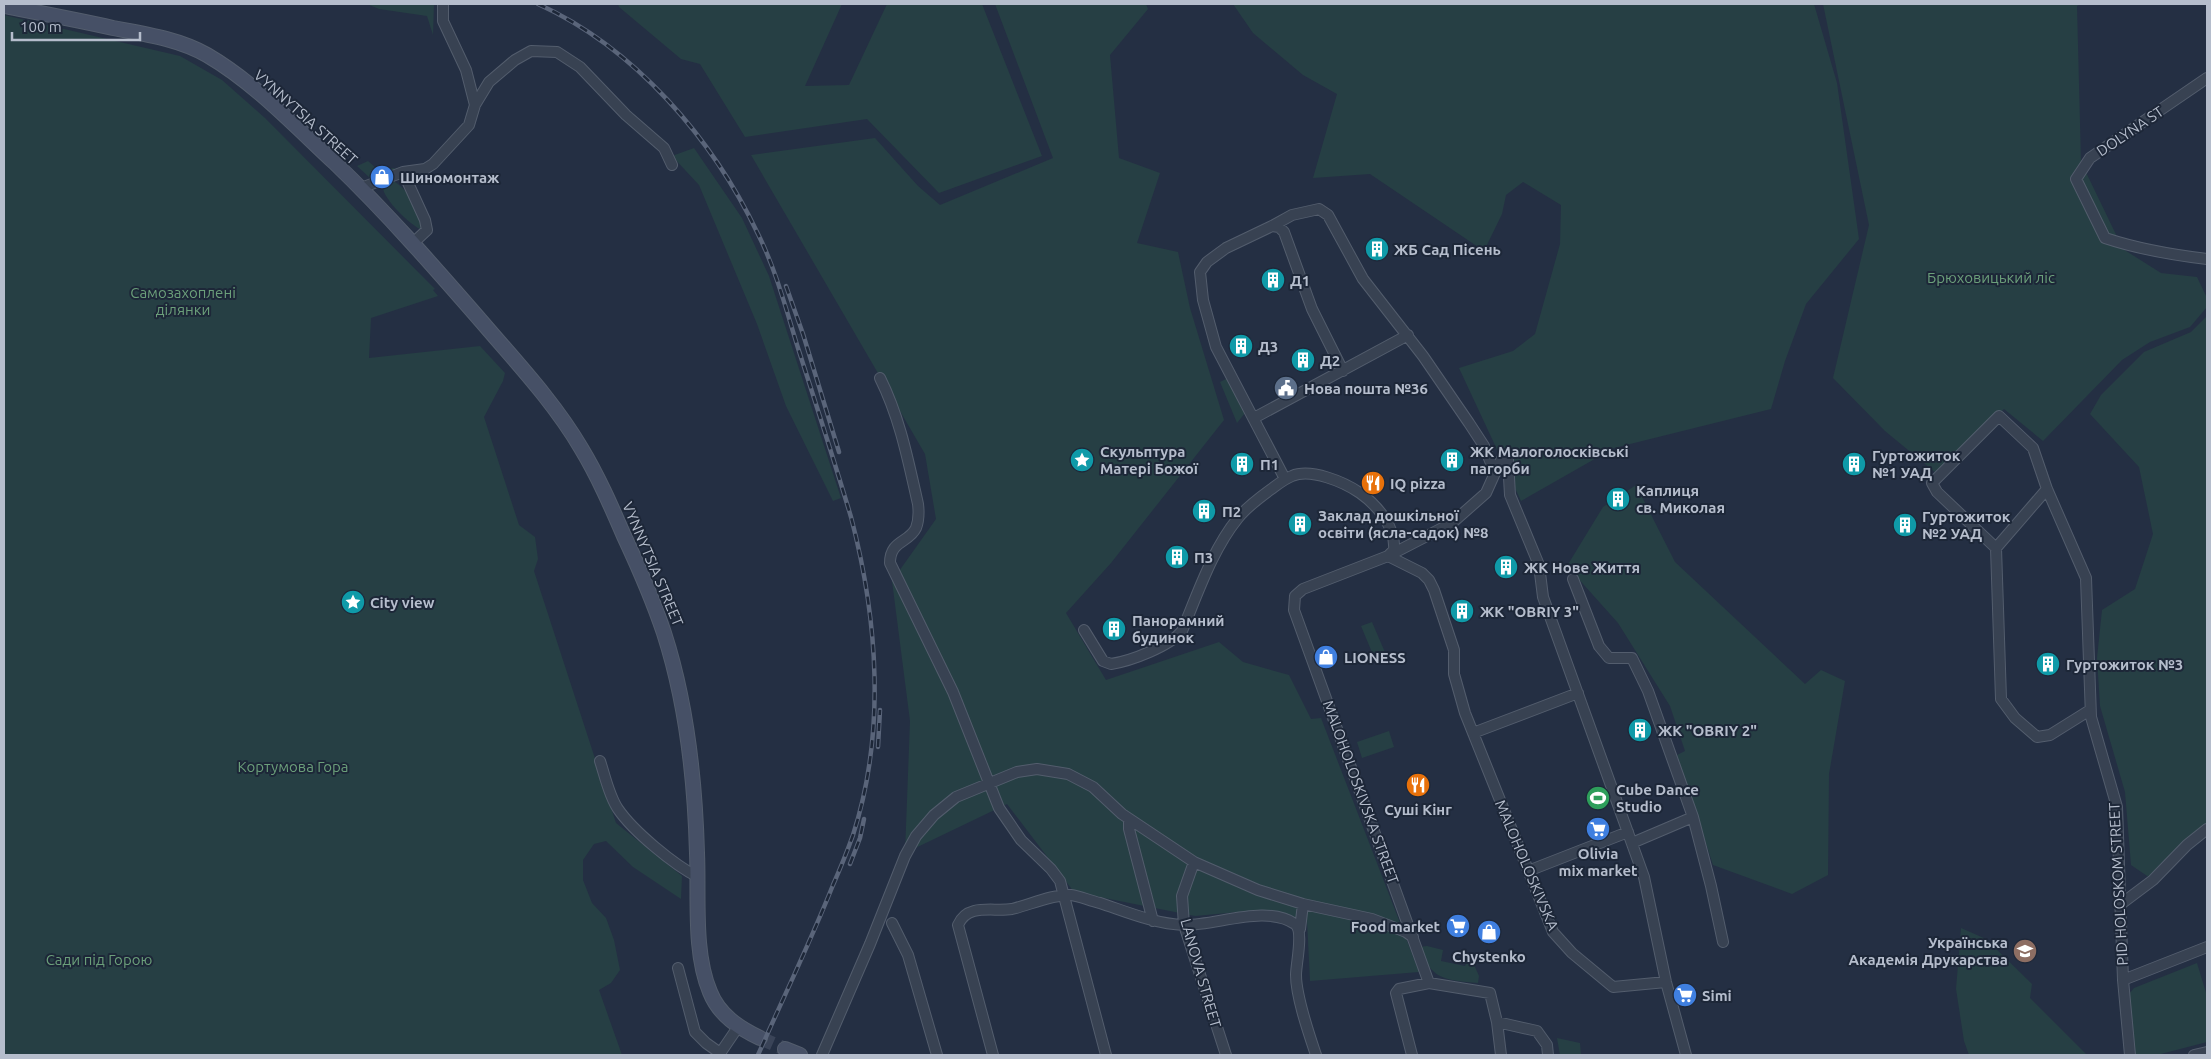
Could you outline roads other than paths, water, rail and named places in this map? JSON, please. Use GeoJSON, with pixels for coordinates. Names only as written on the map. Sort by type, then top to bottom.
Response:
{"type":"FeatureCollection","features":[{"type":"Feature","properties":{"kind":"main road","name":"VYNNYTSIA STREET"},"geometry":{"type":"LineString","coordinates":[[4,6],[177,42],[205,54],[230,70],[277,108],[361,188],[547,397],[581,448],[605,494],[664,632],[677,679],[686,725],[694,795],[700,941],[705,978],[711,995],[718,1006],[738,1027],[760,1038]]}},
{"type":"Feature","properties":{"kind":"main road"},"geometry":{"type":"LineString","coordinates":[[785,1049],[800,1055]]}},
{"type":"Feature","properties":{"kind":"street"},"geometry":{"type":"LineString","coordinates":[[443,4],[443,21],[466,70],[474,105]]}},
{"type":"Feature","properties":{"kind":"street"},"geometry":{"type":"LineString","coordinates":[[361,188],[403,172],[426,169],[433,164],[469,125],[474,105],[489,82],[515,60],[531,51],[557,52],[580,67],[626,115],[664,148],[672,165]]}},
{"type":"Feature","properties":{"kind":"street","name":"DOLYNA ST"},"geometry":{"type":"LineString","coordinates":[[2207,78],[2090,158],[2076,179],[2105,238],[2127,246],[2156,250],[2171,255],[2207,259]]}},
{"type":"Feature","properties":{"kind":"street"},"geometry":{"type":"LineString","coordinates":[[403,172],[425,220],[427,230],[412,244]]}},
{"type":"Feature","properties":{"kind":"street"},"geometry":{"type":"LineString","coordinates":[[1286,479],[1216,346],[1203,300],[1200,272],[1207,262],[1226,248],[1305,211],[1319,209],[1328,215],[1363,279],[1408,335],[1469,422],[1484,446],[1495,473]]}},
{"type":"Feature","properties":{"kind":"street"},"geometry":{"type":"LineString","coordinates":[[1272,226],[1279,227],[1284,232],[1312,309],[1343,371]]}},
{"type":"Feature","properties":{"kind":"street"},"geometry":{"type":"LineString","coordinates":[[1254,418],[1408,335]]}},
{"type":"Feature","properties":{"kind":"street"},"geometry":{"type":"LineString","coordinates":[[880,378],[900,426],[918,504],[919,516],[915,530],[894,547],[890,555],[890,562],[953,692],[1004,817],[1021,840],[1057,875],[1065,895],[1106,1055]]}},
{"type":"Feature","properties":{"kind":"street","name":"PID HOLOSKOM STREET"},"geometry":{"type":"LineString","coordinates":[[1996,548],[1937,492],[1932,483],[1998,416],[2033,448],[2047,489],[2086,578],[2090,710],[2117,807],[2123,980],[2130,1055]]}},
{"type":"Feature","properties":{"kind":"street"},"geometry":{"type":"LineString","coordinates":[[1388,556],[1452,523],[1486,493],[1498,470],[1500,459],[1505,455],[1508,460],[1510,495],[1539,565],[1543,596],[1644,877],[1666,982],[1686,1055]]}},
{"type":"Feature","properties":{"kind":"street"},"geometry":{"type":"LineString","coordinates":[[1084,630],[1103,661],[1111,664],[1166,645],[1176,639],[1182,631],[1220,546],[1238,517],[1263,495],[1294,474],[1319,475],[1337,480],[1372,502],[1393,534],[1394,550],[1388,556]]}},
{"type":"Feature","properties":{"kind":"street"},"geometry":{"type":"LineString","coordinates":[[2047,489],[1996,548],[2001,699],[2015,718],[2037,737],[2050,736],[2090,710]]}},
{"type":"Feature","properties":{"kind":"street","name":"MALOHOLOSKIVSKA"},"geometry":{"type":"LineString","coordinates":[[1388,556],[1422,573],[1432,584],[1453,644],[1455,655],[1454,674],[1473,733],[1553,932],[1572,953],[1613,987],[1666,982]]}},
{"type":"Feature","properties":{"kind":"street","name":"MALOHOLOSKIVSKA STREET"},"geometry":{"type":"LineString","coordinates":[[1388,556],[1303,589],[1298,592],[1294,602],[1294,610],[1429,983]]}},
{"type":"Feature","properties":{"kind":"street"},"geometry":{"type":"LineString","coordinates":[[1573,580],[1599,646],[1608,658],[1632,658],[1648,691],[1693,816],[1712,886],[1723,942]]}},
{"type":"Feature","properties":{"kind":"street"},"geometry":{"type":"LineString","coordinates":[[1473,733],[1578,693]]}},
{"type":"Feature","properties":{"kind":"street"},"geometry":{"type":"LineString","coordinates":[[600,762],[617,808],[633,826],[681,869],[698,877]]}},
{"type":"Feature","properties":{"kind":"street"},"geometry":{"type":"LineString","coordinates":[[822,1055],[870,944],[905,856],[916,836],[934,814],[956,797],[1007,775],[1028,770],[1068,774],[1093,787],[1129,819],[1194,862],[1251,887],[1303,904],[1372,920],[1406,932],[1413,937]]}},
{"type":"Feature","properties":{"kind":"street"},"geometry":{"type":"LineString","coordinates":[[1632,843],[1693,816]]}},
{"type":"Feature","properties":{"kind":"street"},"geometry":{"type":"LineString","coordinates":[[1129,819],[1129,829],[1153,920]]}},
{"type":"Feature","properties":{"kind":"street"},"geometry":{"type":"LineString","coordinates":[[2121,904],[2153,880],[2187,845],[2207,829]]}},
{"type":"Feature","properties":{"kind":"street"},"geometry":{"type":"LineString","coordinates":[[1528,871],[1628,832]]}},
{"type":"Feature","properties":{"kind":"street","name":"LANOVA STREET"},"geometry":{"type":"LineString","coordinates":[[1194,862],[1182,896],[1184,925],[1226,1055]]}},
{"type":"Feature","properties":{"kind":"street"},"geometry":{"type":"LineString","coordinates":[[993,1055],[958,925],[961,919],[976,910],[1010,909],[1065,895],[1079,897],[1153,920],[1184,925],[1249,916],[1277,918],[1295,924],[1300,929]]}},
{"type":"Feature","properties":{"kind":"street"},"geometry":{"type":"LineString","coordinates":[[1303,904],[1296,979],[1308,1031],[1316,1055]]}},
{"type":"Feature","properties":{"kind":"street"},"geometry":{"type":"LineString","coordinates":[[892,923],[908,955],[937,1055]]}},
{"type":"Feature","properties":{"kind":"street"},"geometry":{"type":"LineString","coordinates":[[2123,980],[2207,947]]}},
{"type":"Feature","properties":{"kind":"street"},"geometry":{"type":"LineString","coordinates":[[678,968],[695,1032],[706,1044],[719,1054],[738,1027]]}},
{"type":"Feature","properties":{"kind":"street"},"geometry":{"type":"LineString","coordinates":[[1412,1055],[1396,992],[1399,989],[1429,983],[1490,993],[1497,1022],[1501,1055]]}},
{"type":"Feature","properties":{"kind":"street"},"geometry":{"type":"LineString","coordinates":[[1497,1022],[1537,1031],[1547,1045],[1548,1055]]}},
{"type":"Feature","properties":{"kind":"street"},"geometry":{"type":"LineString","coordinates":[[2194,1055],[2207,1052]]}},
{"type":"Feature","properties":{"kind":"tunnel"},"geometry":{"type":"LineString","coordinates":[[760,1038],[785,1049]]}},
{"type":"Feature","properties":{"kind":"railway"},"geometry":{"type":"LineString","coordinates":[[538,4],[573,23],[607,45],[638,71],[668,100],[694,131],[740,199],[758,234],[780,290],[851,517],[860,556],[872,636],[874,676],[874,717],[870,757],[863,796],[853,835],[843,860],[815,928],[758,1055]]}},
{"type":"Feature","properties":{"kind":"railway"},"geometry":{"type":"LineString","coordinates":[[786,286],[803,334],[839,452]]}},
{"type":"Feature","properties":{"kind":"railway"},"geometry":{"type":"LineString","coordinates":[[878,747],[880,710]]}},
{"type":"Feature","properties":{"kind":"railway"},"geometry":{"type":"LineString","coordinates":[[850,864],[860,838],[864,819]]}},
{"type":"Feature","properties":{"kind":"place","name":"Шиномонтаж"},"geometry":{"type":"Point","coordinates":[382,177]}},
{"type":"Feature","properties":{"kind":"place","name":"ЖБ Сад Пісень"},"geometry":{"type":"Point","coordinates":[1377,249]}},
{"type":"Feature","properties":{"kind":"place","name":"Д1"},"geometry":{"type":"Point","coordinates":[1273,280]}},
{"type":"Feature","properties":{"kind":"place","name":"Д3"},"geometry":{"type":"Point","coordinates":[1241,346]}},
{"type":"Feature","properties":{"kind":"place","name":"Д2"},"geometry":{"type":"Point","coordinates":[1303,360]}},
{"type":"Feature","properties":{"kind":"place","name":"Нова пошта №36"},"geometry":{"type":"Point","coordinates":[1286,388]}},
{"type":"Feature","properties":{"kind":"place","name":"Скульптура Матері Божої"},"geometry":{"type":"Point","coordinates":[1082,460]}},
{"type":"Feature","properties":{"kind":"place","name":"ЖК Малоголосківські пагорби"},"geometry":{"type":"Point","coordinates":[1452,460]}},
{"type":"Feature","properties":{"kind":"place","name":"П1"},"geometry":{"type":"Point","coordinates":[1242,464]}},
{"type":"Feature","properties":{"kind":"place","name":"Гуртожиток №1 УАД"},"geometry":{"type":"Point","coordinates":[1854,464]}},
{"type":"Feature","properties":{"kind":"place","name":"IQ pizza"},"geometry":{"type":"Point","coordinates":[1373,483]}},
{"type":"Feature","properties":{"kind":"place","name":"Каплиця св. Миколая"},"geometry":{"type":"Point","coordinates":[1618,499]}},
{"type":"Feature","properties":{"kind":"place","name":"П2"},"geometry":{"type":"Point","coordinates":[1204,511]}},
{"type":"Feature","properties":{"kind":"place","name":"Заклад дошкільної освіти (ясла-садок) №8"},"geometry":{"type":"Point","coordinates":[1300,524]}},
{"type":"Feature","properties":{"kind":"place","name":"Гуртожиток №2 УАД"},"geometry":{"type":"Point","coordinates":[1905,525]}},
{"type":"Feature","properties":{"kind":"place","name":"П3"},"geometry":{"type":"Point","coordinates":[1177,557]}},
{"type":"Feature","properties":{"kind":"place","name":"ЖК Нове Життя"},"geometry":{"type":"Point","coordinates":[1506,567]}},
{"type":"Feature","properties":{"kind":"place","name":"City view"},"geometry":{"type":"Point","coordinates":[353,602]}},
{"type":"Feature","properties":{"kind":"place","name":"ЖК \"OBRIY 3\""},"geometry":{"type":"Point","coordinates":[1462,611]}},
{"type":"Feature","properties":{"kind":"place","name":"Панорамний будинок"},"geometry":{"type":"Point","coordinates":[1114,629]}},
{"type":"Feature","properties":{"kind":"place","name":"LIONESS"},"geometry":{"type":"Point","coordinates":[1326,657]}},
{"type":"Feature","properties":{"kind":"place","name":"Гуртожиток №3"},"geometry":{"type":"Point","coordinates":[2048,664]}},
{"type":"Feature","properties":{"kind":"place","name":"ЖК \"OBRIY 2\""},"geometry":{"type":"Point","coordinates":[1640,730]}},
{"type":"Feature","properties":{"kind":"place","name":"Суші Кінг"},"geometry":{"type":"Point","coordinates":[1418,785]}},
{"type":"Feature","properties":{"kind":"place","name":"Cube Dance Studio"},"geometry":{"type":"Point","coordinates":[1598,798]}},
{"type":"Feature","properties":{"kind":"place","name":"Olivia mix market"},"geometry":{"type":"Point","coordinates":[1598,829]}},
{"type":"Feature","properties":{"kind":"place","name":"Food market"},"geometry":{"type":"Point","coordinates":[1458,926]}},
{"type":"Feature","properties":{"kind":"place","name":"Chystenko"},"geometry":{"type":"Point","coordinates":[1489,932]}},
{"type":"Feature","properties":{"kind":"place","name":"Українська Академія Друкарства"},"geometry":{"type":"Point","coordinates":[2025,951]}},
{"type":"Feature","properties":{"kind":"place","name":"Simi"},"geometry":{"type":"Point","coordinates":[1685,995]}},
{"type":"Feature","properties":{"kind":"park label","name":"Брюховицький ліс"},"geometry":{"type":"Point","coordinates":[1991,277]}},
{"type":"Feature","properties":{"kind":"park label","name":"Самозахоплені ділянки"},"geometry":{"type":"Point","coordinates":[183,300]}},
{"type":"Feature","properties":{"kind":"park label","name":"Кортумова Гора"},"geometry":{"type":"Point","coordinates":[293,766]}},
{"type":"Feature","properties":{"kind":"park label","name":"Сади під Горою"},"geometry":{"type":"Point","coordinates":[99,959]}}]}
